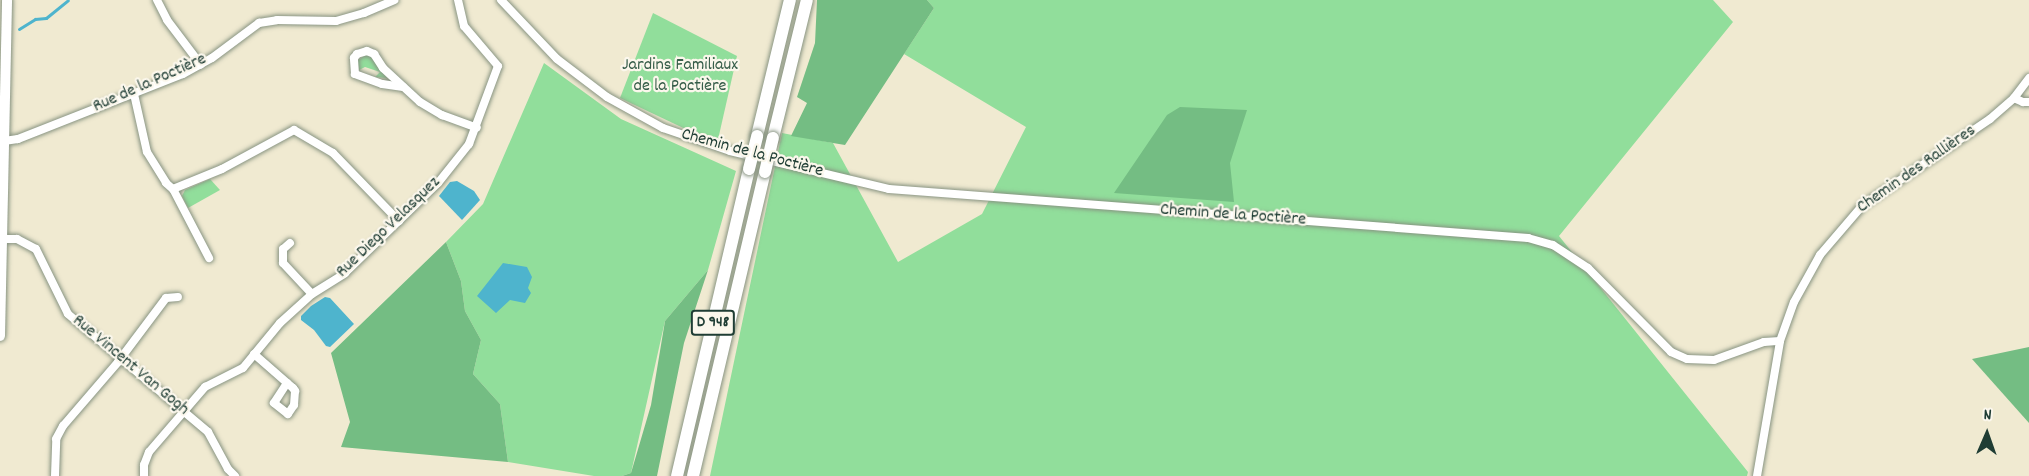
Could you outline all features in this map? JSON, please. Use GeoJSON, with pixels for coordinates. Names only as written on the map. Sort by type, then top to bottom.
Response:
{"type":"FeatureCollection","features":[{"type":"Feature","properties":{"kind":"highway","name":"D 948"},"geometry":{"type":"LineString","coordinates":[[677,476],[790,0]]}},
{"type":"Feature","properties":{"kind":"highway","name":"D 948"},"geometry":{"type":"LineString","coordinates":[[693,476],[807,0]]}},
{"type":"Feature","properties":{"kind":"main road"},"geometry":{"type":"LineString","coordinates":[[0,336],[7,0]]}},
{"type":"Feature","properties":{"kind":"street"},"geometry":{"type":"LineString","coordinates":[[157,0],[167,20],[201,64]]}},
{"type":"Feature","properties":{"kind":"street","name":"Rue de la Poctière"},"geometry":{"type":"LineString","coordinates":[[3,149],[18,139],[134,94],[201,64],[259,23],[277,20],[336,21],[364,13],[394,0]]}},
{"type":"Feature","properties":{"kind":"street","name":"Rue Diego Velasquez"},"geometry":{"type":"LineString","coordinates":[[144,476],[144,465],[149,452],[205,387],[236,373],[280,323],[312,294],[345,273],[441,179],[469,144],[477,128],[498,66],[495,59],[464,27],[458,0]]}},
{"type":"Feature","properties":{"kind":"street","name":"Chemin de la Poctière"},"geometry":{"type":"LineString","coordinates":[[501,0],[556,59],[607,97],[648,121],[722,148],[889,189],[1528,238],[1553,245],[1588,268],[1671,352],[1687,359],[1714,360],[1764,342],[1780,341]]}},
{"type":"Feature","properties":{"kind":"street"},"geometry":{"type":"LineString","coordinates":[[403,87],[382,84],[355,74],[354,58],[357,54],[367,51],[374,54],[383,68],[420,102],[442,115],[477,128]]}},
{"type":"Feature","properties":{"kind":"street","name":"Chemin des Rallières"},"geometry":{"type":"LineString","coordinates":[[1757,476],[1780,341],[1786,321],[1808,273],[1847,220],[1879,193],[1961,141],[2014,98],[2029,78]]}},
{"type":"Feature","properties":{"kind":"street"},"geometry":{"type":"LineString","coordinates":[[134,94],[147,152],[166,183],[173,189],[210,258]]}},
{"type":"Feature","properties":{"kind":"street"},"geometry":{"type":"LineString","coordinates":[[2014,98],[2029,102]]}},
{"type":"Feature","properties":{"kind":"street"},"geometry":{"type":"LineString","coordinates":[[173,189],[222,169],[294,130],[333,153],[399,221]]}},
{"type":"Feature","properties":{"kind":"street","name":"Rue Vincent Van Gogh"},"geometry":{"type":"LineString","coordinates":[[2,239],[16,239],[36,249],[68,314],[208,432],[228,469],[235,476]]}},
{"type":"Feature","properties":{"kind":"street"},"geometry":{"type":"LineString","coordinates":[[290,243],[283,249],[283,263],[312,294]]}},
{"type":"Feature","properties":{"kind":"street"},"geometry":{"type":"LineString","coordinates":[[55,476],[57,439],[63,426],[166,298],[178,297]]}},
{"type":"Feature","properties":{"kind":"street"},"geometry":{"type":"LineString","coordinates":[[254,354],[287,383]]}},
{"type":"Feature","properties":{"kind":"green space"},"geometry":{"type":"Polygon","coordinates":[[[817,0],[927,0],[934,8],[845,145],[791,136],[807,103],[797,97],[815,43],[817,0]]]}},
{"type":"Feature","properties":{"kind":"green space"},"geometry":{"type":"Polygon","coordinates":[[[927,0],[1713,0],[1733,22],[1559,236],[1748,472],[1747,476],[710,476],[782,133],[833,143],[898,262],[982,214],[1026,127],[904,54],[934,8],[927,0]]]}},
{"type":"Feature","properties":{"kind":"green space","name":"Jardins Familiaux de la Poctière"},"geometry":{"type":"Polygon","coordinates":[[[653,13],[737,56],[717,144],[620,98],[653,13]]]}},
{"type":"Feature","properties":{"kind":"green space"},"geometry":{"type":"Polygon","coordinates":[[[365,55],[371,56],[387,78],[375,77],[380,72],[365,67],[359,70],[357,61],[365,55]]]}},
{"type":"Feature","properties":{"kind":"green space"},"geometry":{"type":"Polygon","coordinates":[[[544,63],[621,119],[736,171],[708,270],[665,321],[631,473],[622,476],[594,476],[508,462],[500,404],[473,374],[481,340],[465,311],[461,281],[446,242],[483,204],[544,63]]]}},
{"type":"Feature","properties":{"kind":"green space"},"geometry":{"type":"Polygon","coordinates":[[[1180,107],[1247,110],[1230,163],[1234,202],[1114,193],[1167,115],[1180,107]]]}},
{"type":"Feature","properties":{"kind":"green space"},"geometry":{"type":"Polygon","coordinates":[[[210,179],[220,190],[188,208],[182,196],[185,190],[210,179]]]}},
{"type":"Feature","properties":{"kind":"green space"},"geometry":{"type":"Polygon","coordinates":[[[446,242],[461,281],[465,311],[481,340],[473,374],[500,404],[508,462],[341,447],[350,422],[331,353],[446,242]]]}},
{"type":"Feature","properties":{"kind":"green space"},"geometry":{"type":"Polygon","coordinates":[[[708,270],[684,343],[657,476],[622,476],[631,473],[651,405],[665,321],[708,270]]]}},
{"type":"Feature","properties":{"kind":"green space"},"geometry":{"type":"Polygon","coordinates":[[[2029,347],[2029,423],[1972,359],[2029,347]]]}},
{"type":"Feature","properties":{"kind":"water"},"geometry":{"type":"Polygon","coordinates":[[[457,181],[474,191],[480,200],[462,220],[439,196],[450,182],[457,181]]]}},
{"type":"Feature","properties":{"kind":"water"},"geometry":{"type":"Polygon","coordinates":[[[503,263],[527,267],[532,277],[528,288],[531,293],[525,303],[510,300],[496,313],[477,296],[503,263]]]}},
{"type":"Feature","properties":{"kind":"water"},"geometry":{"type":"Polygon","coordinates":[[[325,297],[330,298],[354,324],[330,347],[326,346],[314,330],[301,320],[301,316],[311,306],[325,297]]]}},
{"type":"Feature","properties":{"kind":"waterway"},"geometry":{"type":"LineString","coordinates":[[19,29],[35,19],[46,18],[68,0]]}}]}
